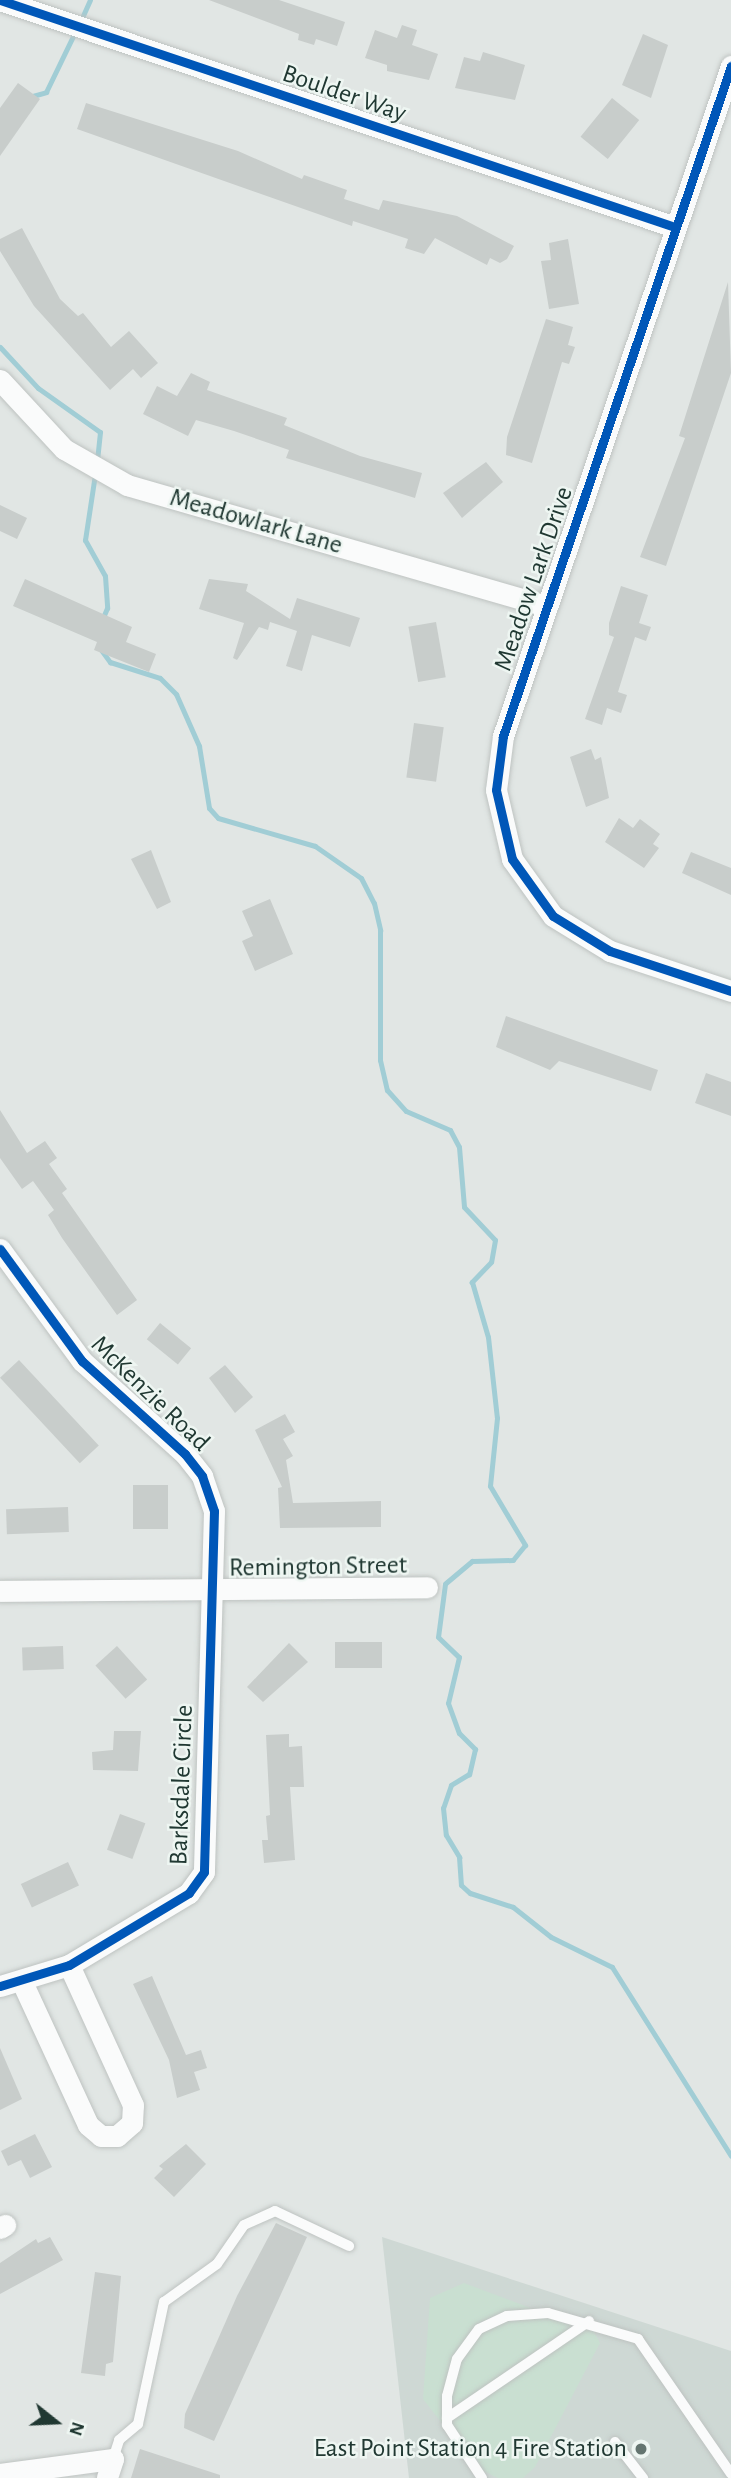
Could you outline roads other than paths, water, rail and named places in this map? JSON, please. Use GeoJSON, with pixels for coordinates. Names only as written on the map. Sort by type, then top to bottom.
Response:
{"type":"FeatureCollection","features":[{"type":"Feature","properties":{"kind":"street","name":"Boulder Way"},"geometry":{"type":"LineString","coordinates":[[0,0],[675,227]]}},
{"type":"Feature","properties":{"kind":"street","name":"Meadow Lark Drive"},"geometry":{"type":"LineString","coordinates":[[731,66],[503,737],[496,790],[512,859],[552,916],[581,937],[731,991]]}},
{"type":"Feature","properties":{"kind":"street","name":"Meadowlark Lane"},"geometry":{"type":"LineString","coordinates":[[2,386],[64,449],[127,485],[547,606]]}},
{"type":"Feature","properties":{"kind":"street","name":"McKenzie Road"},"geometry":{"type":"LineString","coordinates":[[0,1249],[82,1361],[202,1476],[214,1511],[209,1589]]}},
{"type":"Feature","properties":{"kind":"street","name":"Remington Street"},"geometry":{"type":"LineString","coordinates":[[0,1591],[427,1587]]}},
{"type":"Feature","properties":{"kind":"street","name":"Barksdale Circle"},"geometry":{"type":"LineString","coordinates":[[0,1986],[22,1982],[69,1965],[189,1893],[204,1871],[209,1589]]}},
{"type":"Feature","properties":{"kind":"street"},"geometry":{"type":"LineString","coordinates":[[22,1982],[88,2125],[101,2136],[117,2136],[132,2123],[133,2105],[69,1965]]}},
{"type":"Feature","properties":{"kind":"street"},"geometry":{"type":"LineString","coordinates":[[0,2474],[110,2469]]}},
{"type":"Feature","properties":{"kind":"lane"},"geometry":{"type":"LineString","coordinates":[[110,2469],[119,2440],[138,2424],[164,2302],[217,2264],[244,2225],[275,2211],[349,2246]]}},
{"type":"Feature","properties":{"kind":"lane"},"geometry":{"type":"LineString","coordinates":[[482,2478],[447,2418],[447,2396],[457,2359],[479,2329],[507,2316],[548,2312],[625,2331],[651,2353],[731,2474]]}},
{"type":"Feature","properties":{"kind":"lane"},"geometry":{"type":"LineString","coordinates":[[447,2418],[589,2321]]}},
{"type":"Feature","properties":{"kind":"lane"},"geometry":{"type":"LineString","coordinates":[[615,2442],[643,2478]]}},
{"type":"Feature","properties":{"kind":"waterway"},"geometry":{"type":"LineString","coordinates":[[81,20],[90,0]]}},
{"type":"Feature","properties":{"kind":"waterway"},"geometry":{"type":"LineString","coordinates":[[29,97],[46,92],[75,32]]}},
{"type":"Feature","properties":{"kind":"waterway"},"geometry":{"type":"LineString","coordinates":[[0,347],[38,388],[100,432],[97,461]]}},
{"type":"Feature","properties":{"kind":"waterway"},"geometry":{"type":"LineString","coordinates":[[95,474],[85,540],[105,576],[107,608],[102,620]]}},
{"type":"Feature","properties":{"kind":"waterway"},"geometry":{"type":"LineString","coordinates":[[99,647],[110,662],[160,678],[176,694],[199,746],[209,808],[218,818],[315,846],[361,878],[374,903],[380,930],[380,1060],[387,1090],[406,1111],[450,1130],[459,1147],[464,1207],[495,1240],[491,1262],[472,1282],[488,1337],[497,1418],[490,1486],[525,1545],[513,1560],[472,1561],[445,1584],[438,1637],[459,1657],[448,1703],[459,1733],[475,1749],[469,1774],[451,1785],[443,1808],[446,1835],[459,1857],[461,1885],[470,1893],[513,1907],[551,1937],[612,1967],[731,2156]]}},
{"type":"Feature","properties":{"kind":"place","name":"East Point Station 4 Fire Station"},"geometry":{"type":"Point","coordinates":[641,2449]}}]}
